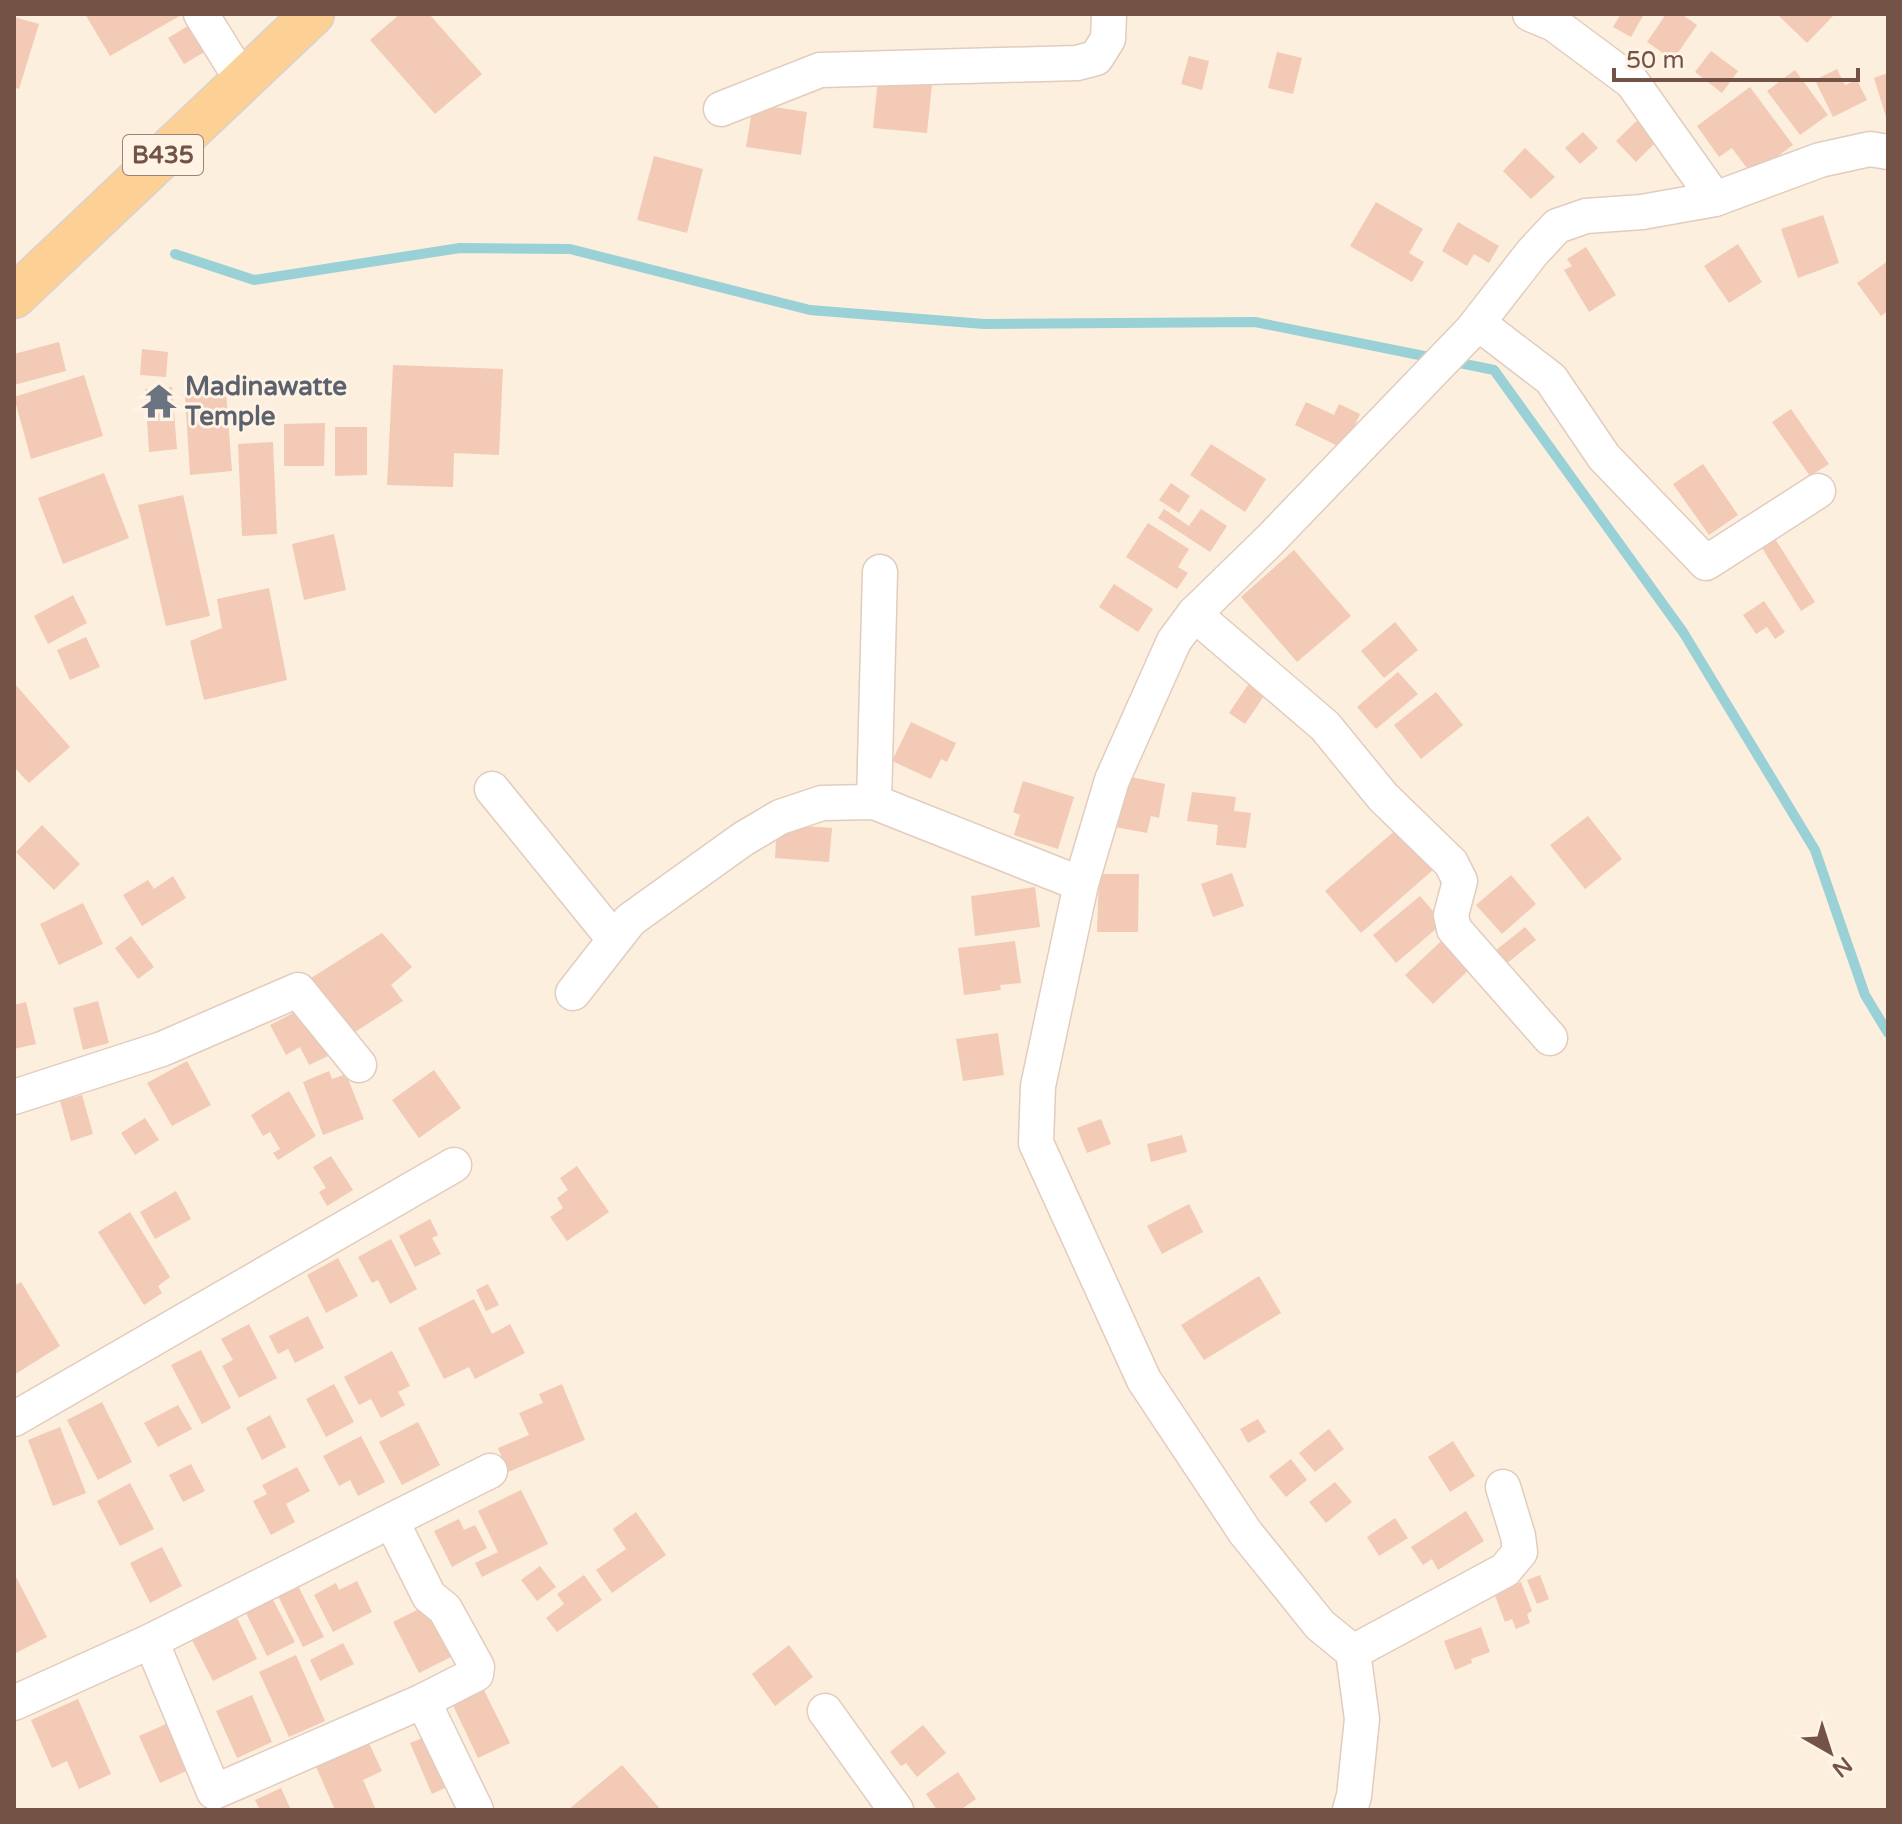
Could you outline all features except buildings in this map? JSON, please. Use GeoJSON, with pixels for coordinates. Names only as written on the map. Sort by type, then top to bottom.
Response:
{"type":"FeatureCollection","features":[{"type":"Feature","properties":{"kind":"main road","name":"B435"},"geometry":{"type":"LineString","coordinates":[[14,297],[313,14]]}},
{"type":"Feature","properties":{"kind":"street"},"geometry":{"type":"LineString","coordinates":[[201,14],[242,80]]}},
{"type":"Feature","properties":{"kind":"street"},"geometry":{"type":"LineString","coordinates":[[721,109],[820,70],[1077,63],[1096,58],[1108,39],[1109,14]]}},
{"type":"Feature","properties":{"kind":"street"},"geometry":{"type":"LineString","coordinates":[[1530,14],[1554,24],[1632,82],[1715,199]]}},
{"type":"Feature","properties":{"kind":"street"},"geometry":{"type":"LineString","coordinates":[[1350,1810],[1362,1719],[1353,1652],[1320,1625],[1245,1532],[1144,1380],[1036,1143],[1038,1086],[1081,884],[1112,780],[1174,641],[1194,614],[1270,540],[1475,326],[1557,226],[1586,216],[1642,212],[1715,199],[1820,160],[1870,149],[1888,152]]}},
{"type":"Feature","properties":{"kind":"street"},"geometry":{"type":"LineString","coordinates":[[1475,326],[1551,379],[1604,457],[1706,563],[1818,491]]}},
{"type":"Feature","properties":{"kind":"street"},"geometry":{"type":"LineString","coordinates":[[874,802],[880,572]]}},
{"type":"Feature","properties":{"kind":"street"},"geometry":{"type":"LineString","coordinates":[[1194,614],[1325,726],[1383,797],[1451,863],[1460,881],[1451,915],[1454,929],[1550,1038]]}},
{"type":"Feature","properties":{"kind":"street"},"geometry":{"type":"LineString","coordinates":[[492,789],[614,939]]}},
{"type":"Feature","properties":{"kind":"street"},"geometry":{"type":"LineString","coordinates":[[573,993],[630,920],[743,839],[780,817],[822,803],[874,802],[1081,884]]}},
{"type":"Feature","properties":{"kind":"street"},"geometry":{"type":"LineString","coordinates":[[14,1097],[162,1049],[298,990],[359,1065]]}},
{"type":"Feature","properties":{"kind":"street"},"geometry":{"type":"LineString","coordinates":[[14,1419],[454,1165]]}},
{"type":"Feature","properties":{"kind":"street"},"geometry":{"type":"LineString","coordinates":[[14,1703],[151,1641],[490,1471]]}},
{"type":"Feature","properties":{"kind":"street"},"geometry":{"type":"LineString","coordinates":[[1353,1652],[1505,1570],[1520,1552],[1503,1487]]}},
{"type":"Feature","properties":{"kind":"street"},"geometry":{"type":"LineString","coordinates":[[151,1641],[208,1801],[423,1701],[476,1674],[477,1667],[448,1614],[429,1596],[392,1522]]}},
{"type":"Feature","properties":{"kind":"street"},"geometry":{"type":"LineString","coordinates":[[423,1701],[476,1810]]}},
{"type":"Feature","properties":{"kind":"street"},"geometry":{"type":"LineString","coordinates":[[825,1711],[896,1810]]}},
{"type":"Feature","properties":{"kind":"waterway"},"geometry":{"type":"LineString","coordinates":[[175,254],[254,280],[460,248],[570,249],[810,310],[984,324],[1255,322],[1434,358]]}},
{"type":"Feature","properties":{"kind":"waterway"},"geometry":{"type":"LineString","coordinates":[[1450,361],[1494,370],[1683,632],[1815,850],[1865,995],[1888,1033]]}},
{"type":"Feature","properties":{"kind":"place","name":"Madinawatte Temple"},"geometry":{"type":"Point","coordinates":[159,401]}}]}
